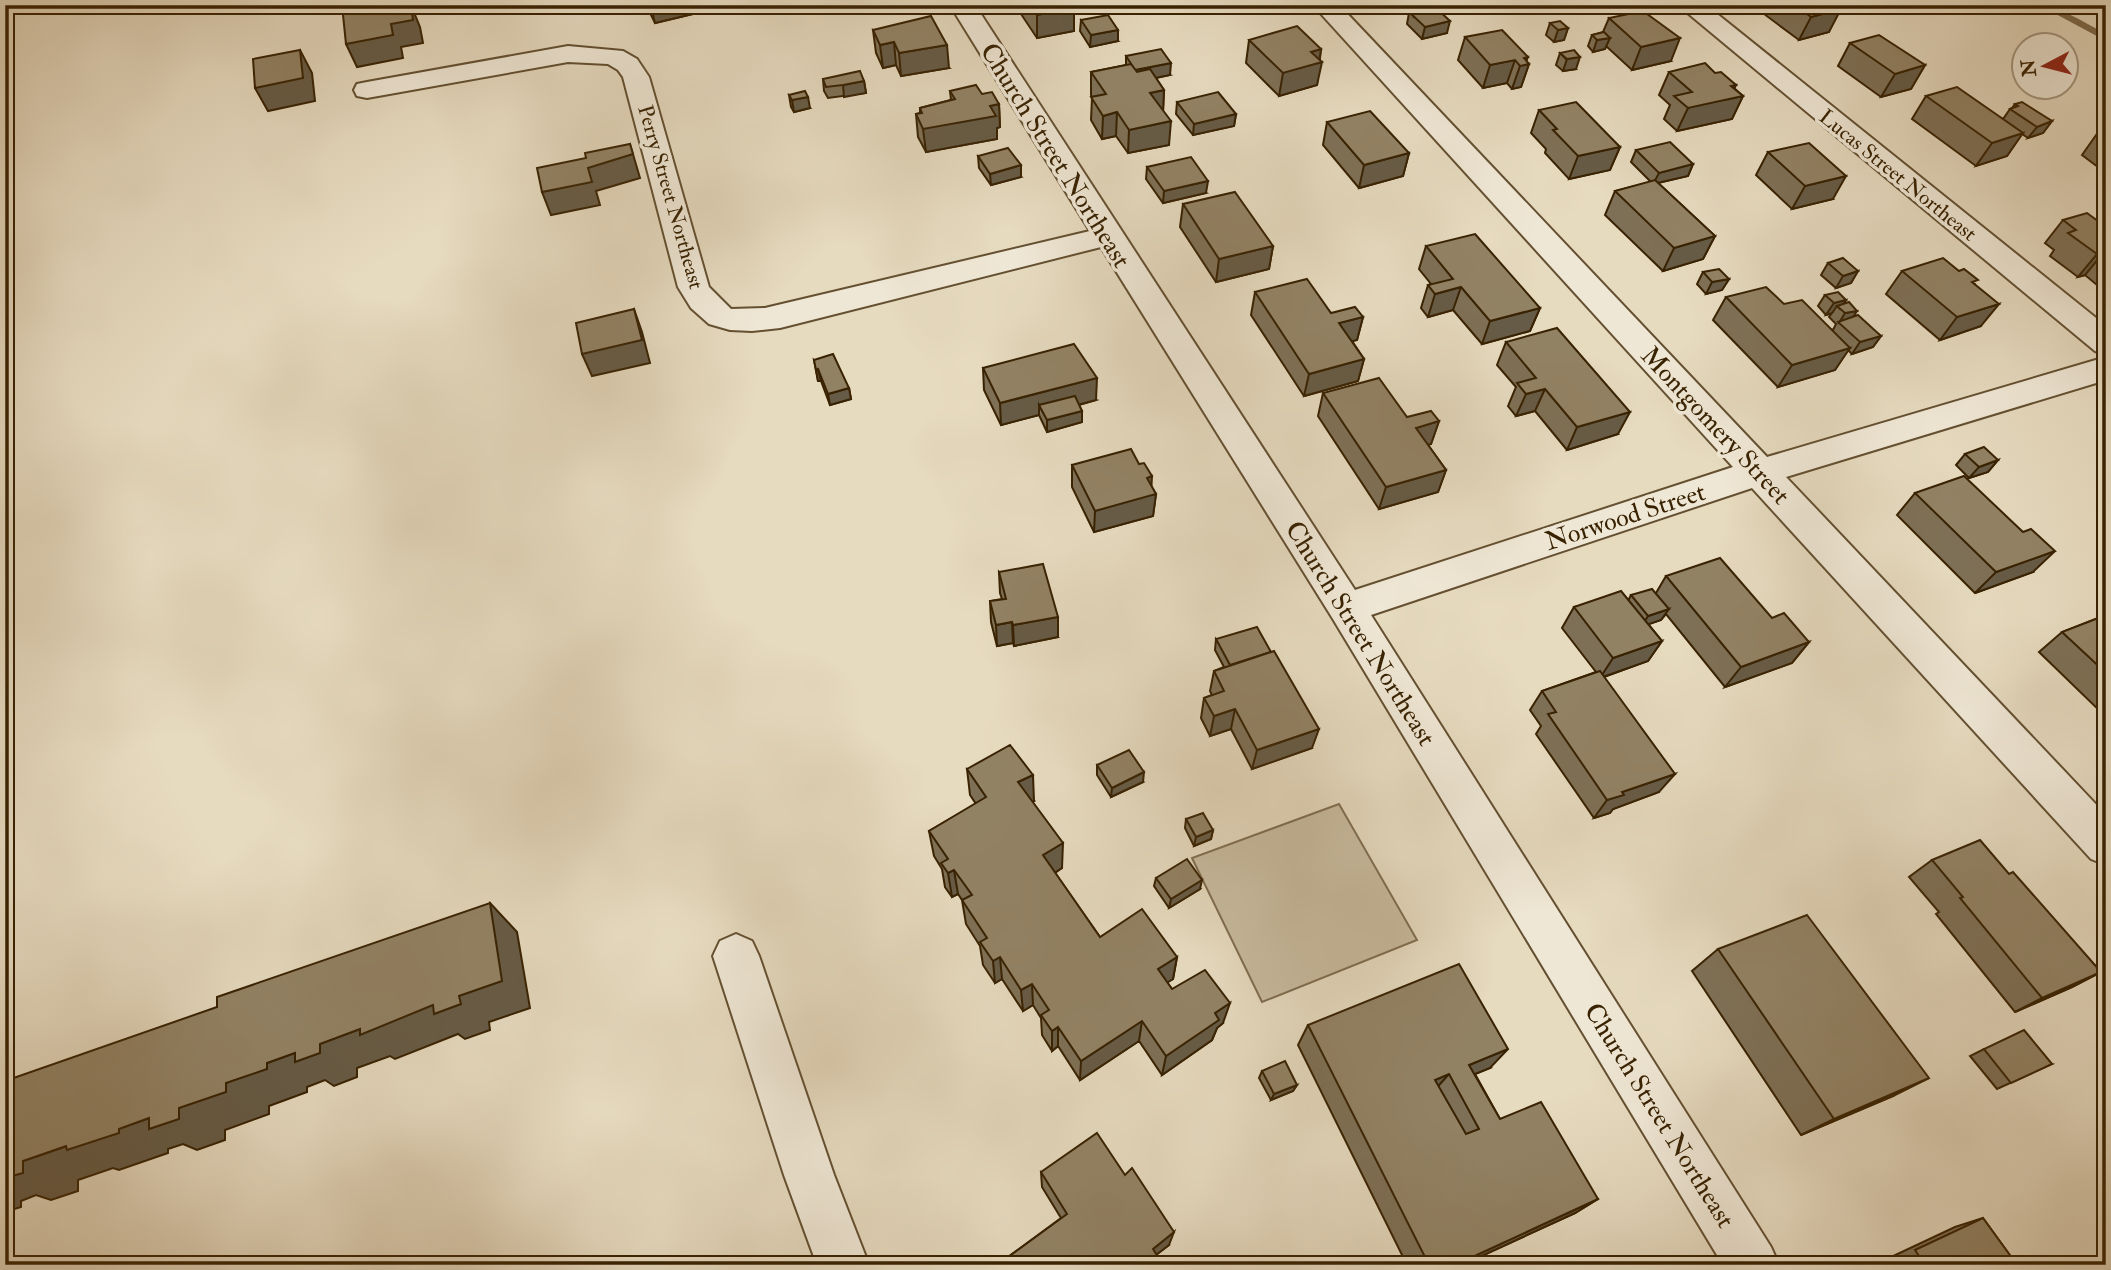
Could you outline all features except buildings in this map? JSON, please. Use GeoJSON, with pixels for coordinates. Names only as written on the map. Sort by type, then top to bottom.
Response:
{"type":"FeatureCollection","features":[{"type":"Feature","properties":{"kind":"street","name":"Church Street Northeast"},"geometry":{"type":"LineString","coordinates":[[962,5],[1346,608],[1754,1265]]}},
{"type":"Feature","properties":{"kind":"street","name":"Montgomery Street"},"geometry":{"type":"LineString","coordinates":[[1325,5],[2106,845]]}},
{"type":"Feature","properties":{"kind":"street","name":"Lucas Street Northeast"},"geometry":{"type":"LineString","coordinates":[[1690,5],[2106,343]]}},
{"type":"Feature","properties":{"kind":"street","name":"Perry Street Northeast"},"geometry":{"type":"LineString","coordinates":[[367,90],[568,54],[614,57],[628,65],[636,77],[694,287],[704,306],[721,318],[746,322],[780,317],[1108,236]]}},
{"type":"Feature","properties":{"kind":"street","name":"Norwood Street"},"geometry":{"type":"LineString","coordinates":[[1346,608],[1760,472],[2106,368]]}},
{"type":"Feature","properties":{"kind":"street"},"geometry":{"type":"LineString","coordinates":[[736,956],[809,1175],[843,1265]]}},
{"type":"Feature","properties":{"kind":"shaded area"},"geometry":{"type":"Polygon","coordinates":[[[1339,804],[1417,940],[1262,1002],[1192,858],[1339,804]]]}},
{"type":"Feature","properties":{"kind":"waterway"},"geometry":{"type":"LineString","coordinates":[[2027,5],[2057,11],[2106,38]]}}]}
